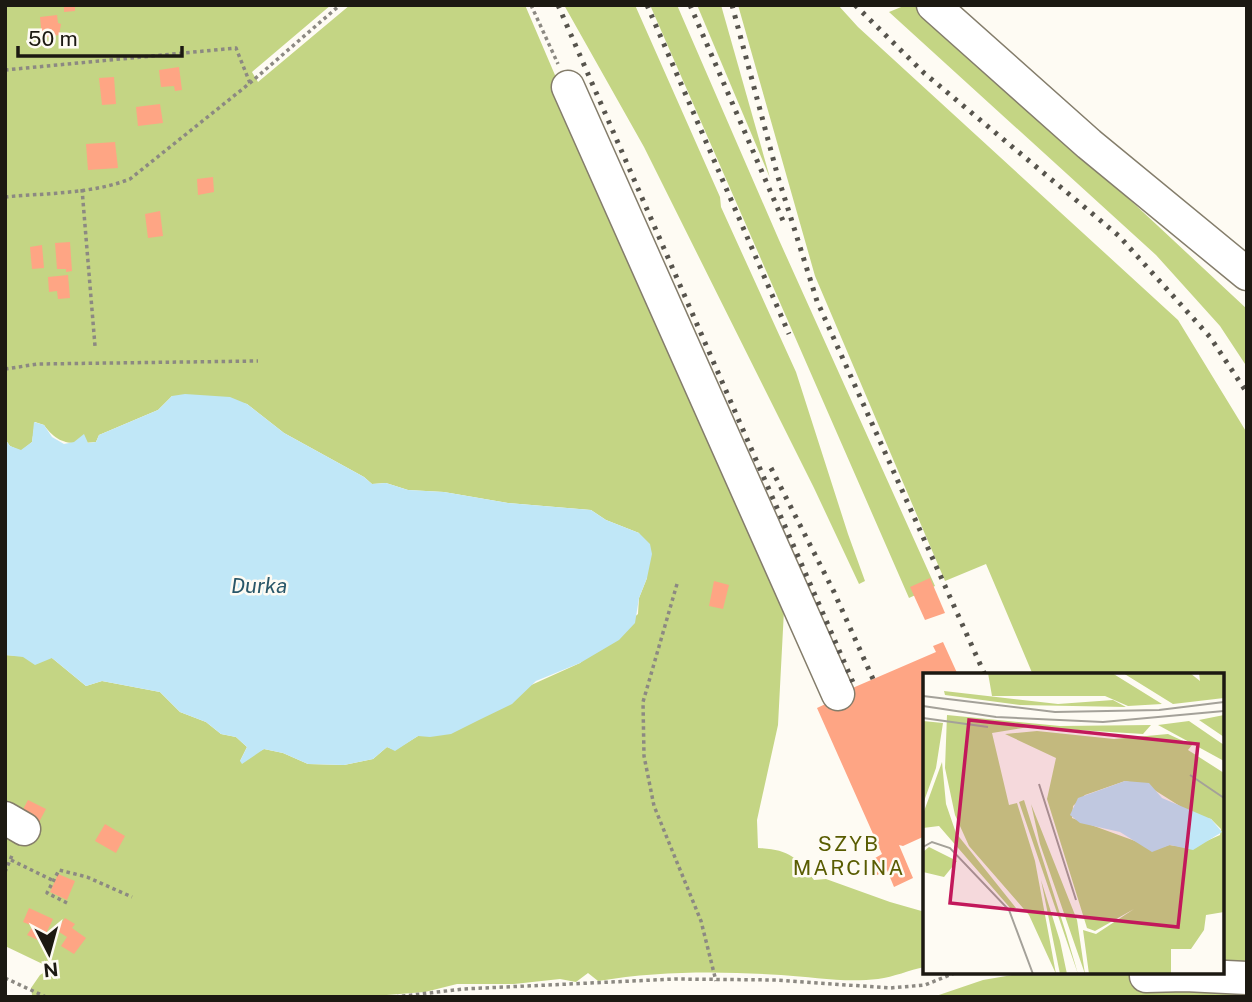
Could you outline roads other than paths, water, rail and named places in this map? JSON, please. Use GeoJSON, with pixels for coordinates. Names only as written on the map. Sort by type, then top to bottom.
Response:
{"type":"FeatureCollection","features":[{"type":"Feature","properties":{"kind":"lane"},"geometry":{"type":"LineString","coordinates":[[933,5],[1089,144],[1247,275]]}},
{"type":"Feature","properties":{"kind":"lane"},"geometry":{"type":"LineString","coordinates":[[568,87],[838,694]]}},
{"type":"Feature","properties":{"kind":"lane"},"geometry":{"type":"LineString","coordinates":[[1146,976],[1247,978]]}},
{"type":"Feature","properties":{"kind":"water","name":"Durka"},"geometry":{"type":"Polygon","coordinates":[[[185,394],[230,397],[247,404],[284,433],[372,484],[386,483],[408,490],[444,492],[508,503],[591,510],[606,520],[639,533],[650,544],[652,554],[635,623],[619,640],[580,663],[536,681],[512,704],[451,734],[418,736],[395,751],[387,747],[373,759],[344,765],[308,764],[283,753],[264,749],[242,764],[240,761],[247,747],[236,737],[221,734],[206,722],[180,712],[160,692],[102,681],[86,686],[52,658],[35,665],[23,657],[5,655],[5,439],[10,446],[21,450],[32,442],[34,422],[44,425],[52,437],[64,444],[74,442],[84,434],[88,443],[96,442],[99,435],[158,410],[172,396],[185,394]]]}},
{"type":"Feature","properties":{"kind":"railway"},"geometry":{"type":"LineString","coordinates":[[558,5],[855,687]]}},
{"type":"Feature","properties":{"kind":"railway"},"geometry":{"type":"LineString","coordinates":[[647,5],[789,334]]}},
{"type":"Feature","properties":{"kind":"railway"},"geometry":{"type":"LineString","coordinates":[[690,5],[784,223]]}},
{"type":"Feature","properties":{"kind":"railway"},"geometry":{"type":"LineString","coordinates":[[732,5],[778,177],[817,301],[984,673]]}},
{"type":"Feature","properties":{"kind":"railway"},"geometry":{"type":"LineString","coordinates":[[855,5],[924,73],[1119,236],[1210,337],[1247,393]]}},
{"type":"Feature","properties":{"kind":"railway"},"geometry":{"type":"LineString","coordinates":[[771,468],[834,592],[873,679]]}},
{"type":"Feature","properties":{"kind":"district","name":"SZYB MARCINA"},"geometry":{"type":"Point","coordinates":[849,856]}}]}
